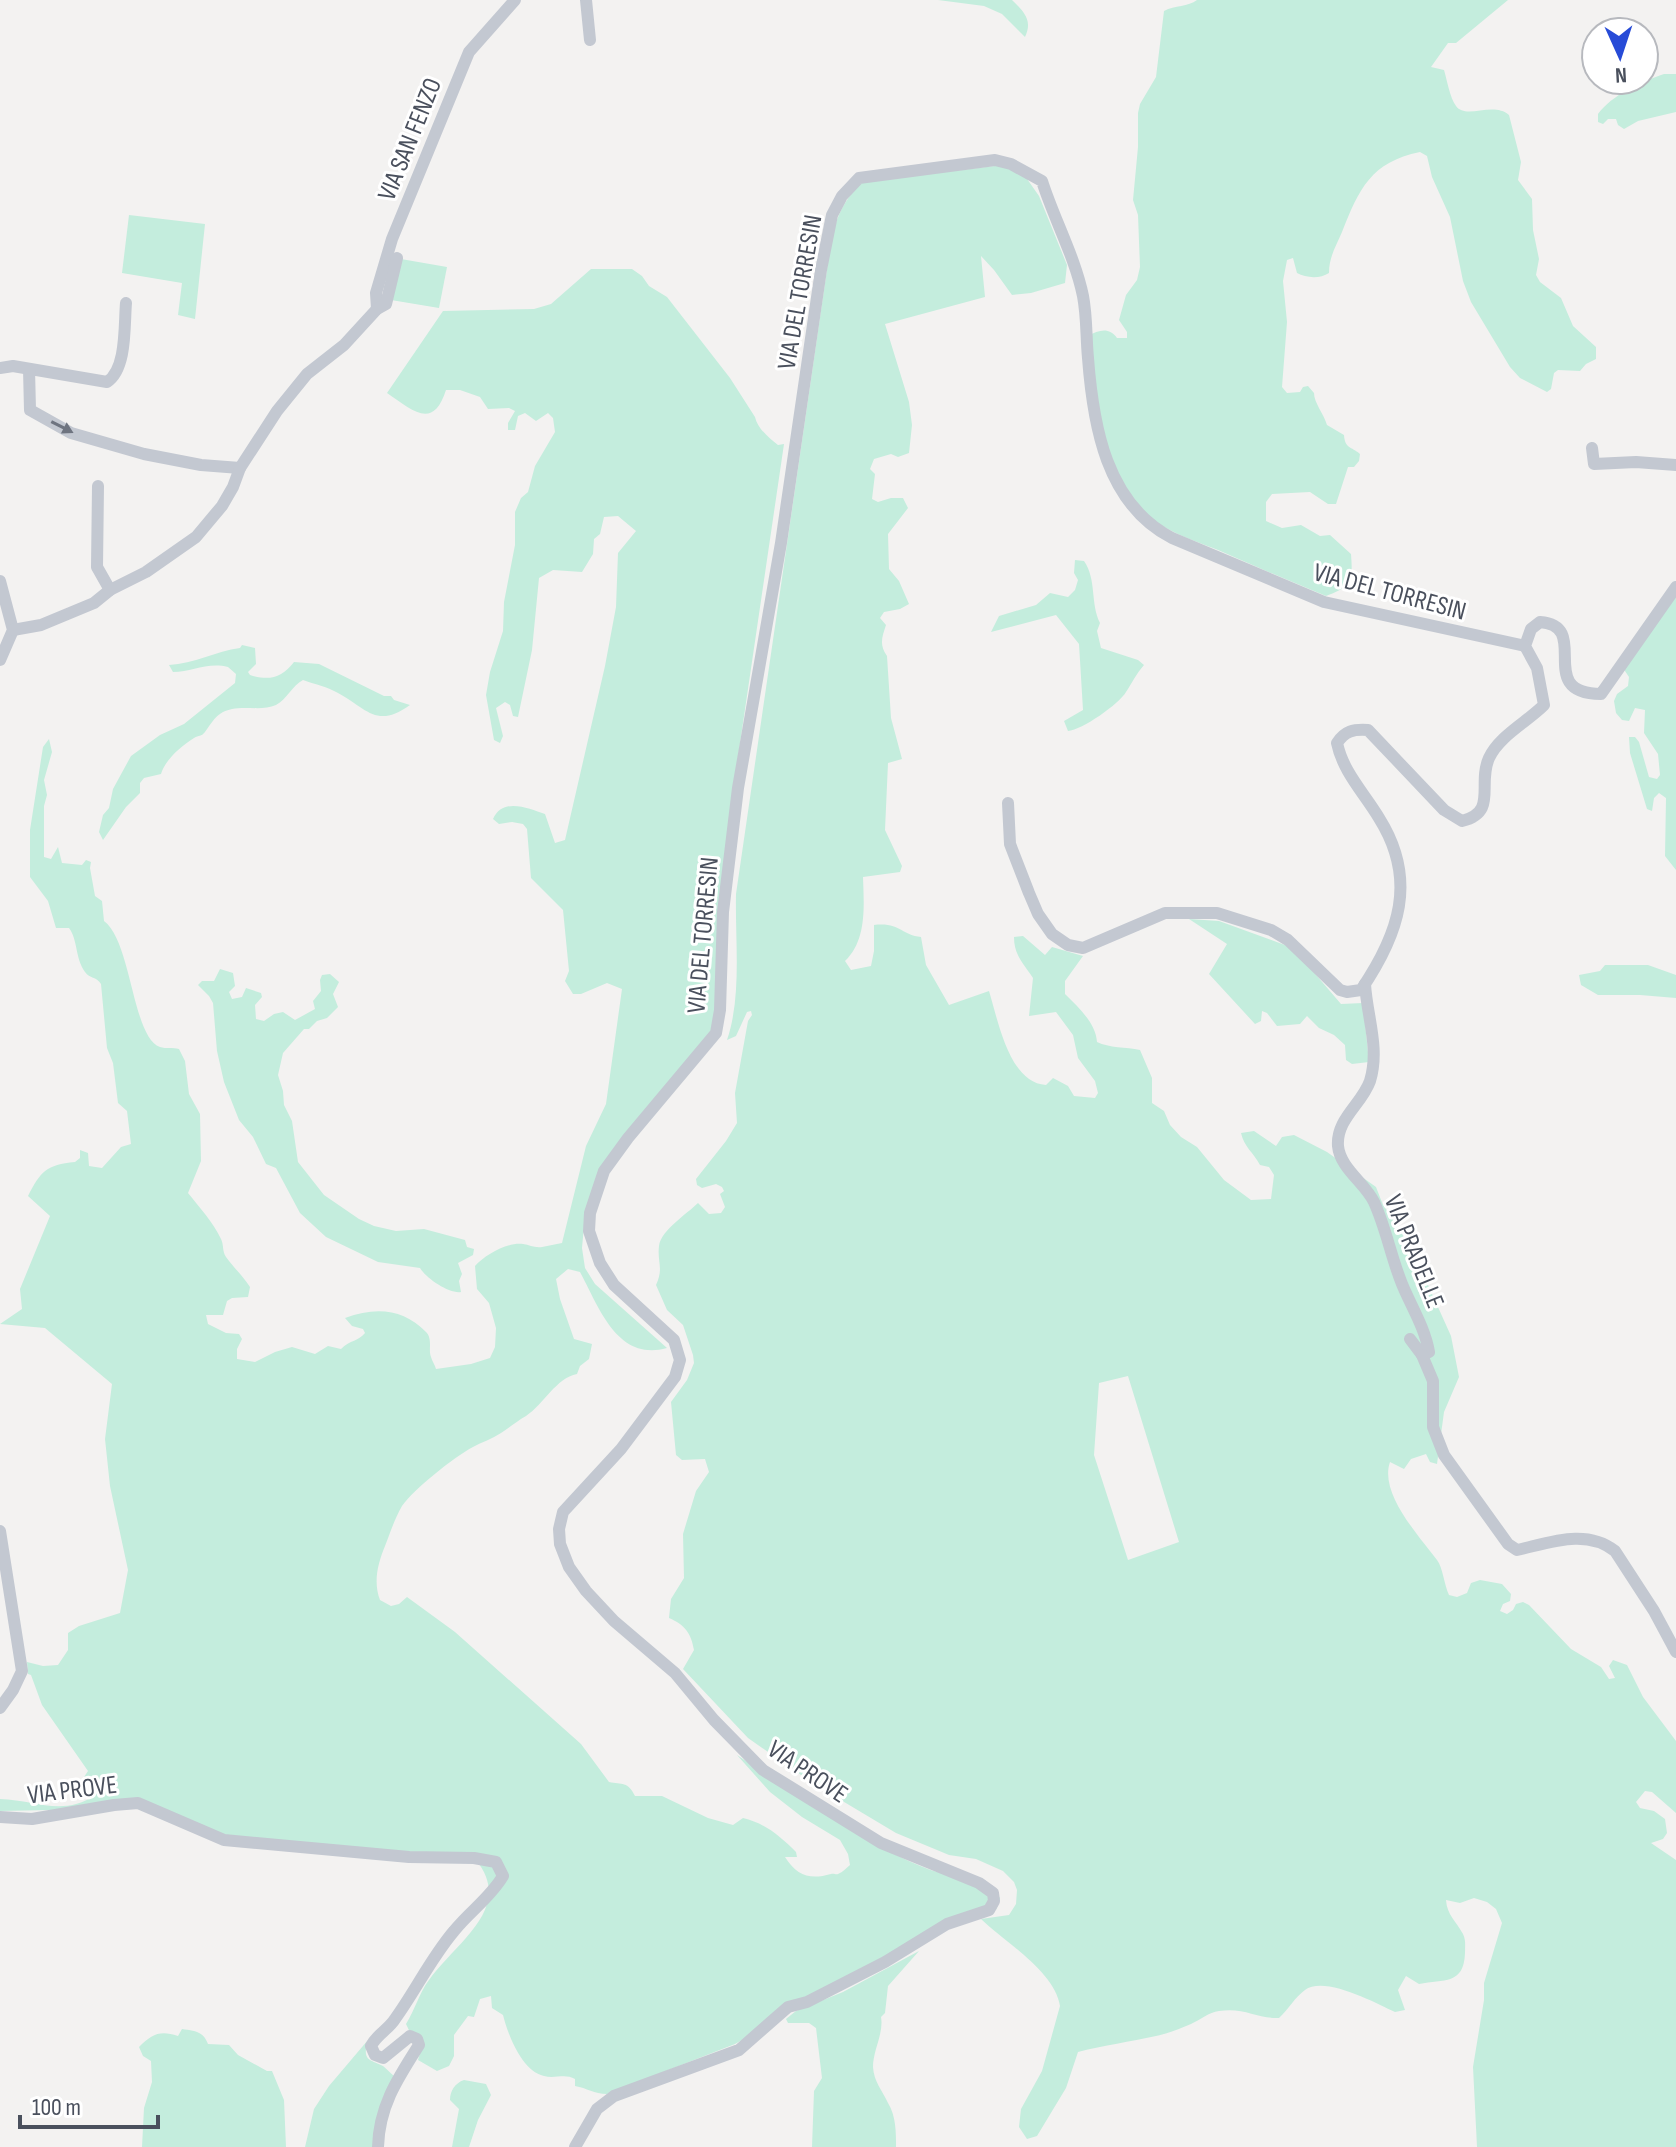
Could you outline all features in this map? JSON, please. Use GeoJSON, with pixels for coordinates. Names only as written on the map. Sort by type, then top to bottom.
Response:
{"type":"FeatureCollection","features":[{"type":"Feature","properties":{"kind":"street","name":"VIA SAN FENZO"},"geometry":{"type":"LineString","coordinates":[[377,309],[376,293],[392,239],[469,52],[515,0]]}},
{"type":"Feature","properties":{"kind":"street"},"geometry":{"type":"LineString","coordinates":[[586,0],[590,40]]}},
{"type":"Feature","properties":{"kind":"street","name":"VIA DEL TORRESIN"},"geometry":{"type":"LineString","coordinates":[[589,1231],[590,1213],[604,1171],[716,1033],[720,1010],[723,912],[738,788],[781,543],[821,270],[832,215],[842,196],[859,178],[995,160],[1011,164],[1042,181],[1084,298],[1093,402],[1110,466],[1127,501],[1155,529],[1324,602],[1525,646]]}},
{"type":"Feature","properties":{"kind":"street"},"geometry":{"type":"LineString","coordinates":[[13,630],[41,625],[94,603],[196,537],[222,506],[240,468],[277,411],[307,374],[344,345],[389,299],[397,258]]}},
{"type":"Feature","properties":{"kind":"street"},"geometry":{"type":"LineString","coordinates":[[0,368],[29,369],[107,382],[115,377],[120,360],[126,303]]}},
{"type":"Feature","properties":{"kind":"street"},"geometry":{"type":"LineString","coordinates":[[29,369],[30,410],[71,433],[173,461],[240,468]]}},
{"type":"Feature","properties":{"kind":"street"},"geometry":{"type":"LineString","coordinates":[[1592,448],[1594,464],[1636,462],[1676,465]]}},
{"type":"Feature","properties":{"kind":"street"},"geometry":{"type":"LineString","coordinates":[[98,486],[97,567],[110,590]]}},
{"type":"Feature","properties":{"kind":"street"},"geometry":{"type":"LineString","coordinates":[[0,581],[13,630],[0,660]]}},
{"type":"Feature","properties":{"kind":"street"},"geometry":{"type":"LineString","coordinates":[[1008,803],[1010,844],[1029,893],[1038,914],[1052,934],[1068,945],[1083,948],[1165,913],[1217,913],[1271,930],[1288,940],[1340,990],[1361,990],[1373,972],[1399,915],[1401,867],[1381,820],[1340,760],[1337,743],[1344,733],[1368,730],[1444,810],[1462,821],[1475,817],[1484,808],[1490,756],[1507,735],[1544,705],[1537,668],[1525,646],[1531,629],[1540,622],[1552,623],[1560,629],[1565,639],[1564,670],[1568,684],[1577,691],[1601,694],[1676,587]]}},
{"type":"Feature","properties":{"kind":"street","name":"VIA PRADELLE"},"geometry":{"type":"LineString","coordinates":[[1365,984],[1375,1057],[1369,1085],[1351,1108],[1340,1130],[1338,1147],[1344,1161],[1374,1201],[1402,1285],[1427,1337],[1429,1352],[1422,1355]]}},
{"type":"Feature","properties":{"kind":"street","name":"VIA PROVE"},"geometry":{"type":"LineString","coordinates":[[575,2147],[597,2109],[614,2096],[739,2050],[788,2007],[807,2002],[885,1962],[947,1924],[989,1910],[994,1901],[993,1893],[979,1883],[881,1843],[763,1770],[722,1729],[675,1673],[614,1621],[569,1567],[560,1544],[563,1512],[621,1449],[675,1377],[680,1360],[674,1340],[614,1285],[600,1263],[589,1231]]}},
{"type":"Feature","properties":{"kind":"street","name":"VIA PRADELLE"},"geometry":{"type":"LineString","coordinates":[[1410,1339],[1422,1355],[1433,1381],[1433,1427],[1444,1455],[1508,1544],[1517,1550],[1562,1539],[1592,1539],[1608,1545],[1654,1611],[1676,1652]]}},
{"type":"Feature","properties":{"kind":"street"},"geometry":{"type":"LineString","coordinates":[[0,1531],[22,1671],[0,1708]]}},
{"type":"Feature","properties":{"kind":"street","name":"VIA PROVE"},"geometry":{"type":"LineString","coordinates":[[0,1817],[32,1819],[138,1803],[224,1840],[496,1862],[503,1876],[493,1894],[455,1929],[432,1959],[393,2023],[378,2034],[371,2046],[375,2055],[383,2058],[410,2036],[417,2039],[419,2045],[400,2073],[386,2102],[379,2126],[378,2147]]}},
{"type":"Feature","properties":{"kind":"green space"},"geometry":{"type":"Polygon","coordinates":[[[938,0],[1012,0],[1028,21],[1025,37],[1002,14],[984,6],[938,0]]]}},
{"type":"Feature","properties":{"kind":"green space"},"geometry":{"type":"Polygon","coordinates":[[[1197,0],[1508,0],[1456,43],[1448,43],[1431,67],[1444,70],[1452,98],[1460,110],[1495,110],[1509,115],[1521,162],[1518,180],[1532,199],[1533,230],[1539,259],[1536,275],[1540,282],[1561,298],[1573,326],[1596,347],[1596,359],[1580,371],[1558,370],[1554,373],[1551,389],[1547,392],[1520,378],[1510,367],[1471,302],[1463,281],[1450,217],[1432,177],[1427,156],[1420,152],[1378,170],[1354,203],[1333,252],[1329,273],[1317,277],[1301,275],[1297,273],[1293,258],[1287,260],[1283,281],[1287,322],[1282,387],[1287,393],[1300,392],[1308,386],[1327,425],[1344,435],[1347,445],[1360,454],[1354,467],[1348,467],[1336,504],[1328,504],[1310,492],[1272,494],[1266,502],[1266,521],[1282,528],[1301,525],[1320,536],[1330,535],[1351,554],[1349,581],[1326,596],[1177,534],[1150,517],[1128,493],[1117,473],[1102,428],[1088,336],[1104,331],[1111,332],[1117,338],[1127,338],[1127,332],[1119,320],[1126,295],[1137,280],[1140,267],[1138,215],[1133,200],[1138,113],[1156,77],[1164,11],[1197,0]]]}},
{"type":"Feature","properties":{"kind":"green space"},"geometry":{"type":"Polygon","coordinates":[[[1676,74],[1676,112],[1638,121],[1624,129],[1616,119],[1608,119],[1603,124],[1598,122],[1598,114],[1618,96],[1660,96],[1660,76],[1676,74]]]}},
{"type":"Feature","properties":{"kind":"green space"},"geometry":{"type":"Polygon","coordinates":[[[1003,165],[1025,176],[1039,196],[1067,265],[1065,283],[1012,295],[981,256],[985,297],[885,324],[909,402],[912,425],[909,453],[874,459],[870,469],[875,474],[872,499],[878,502],[903,498],[908,508],[888,534],[889,569],[899,581],[909,604],[884,612],[880,618],[886,625],[882,645],[887,656],[891,718],[902,759],[888,763],[885,830],[902,866],[900,872],[863,877],[861,933],[845,961],[851,970],[871,966],[874,925],[890,925],[921,937],[926,965],[949,1005],[989,991],[1007,1048],[1023,1074],[1033,1082],[1046,1085],[1053,1078],[1068,1086],[1074,1096],[1095,1098],[1098,1093],[1095,1081],[1078,1058],[1073,1035],[1056,1012],[1029,1016],[1033,978],[1017,954],[1014,937],[1023,936],[1045,955],[1052,947],[1083,956],[1065,981],[1065,994],[1090,1022],[1097,1042],[1140,1050],[1152,1078],[1152,1103],[1164,1111],[1170,1125],[1197,1147],[1224,1180],[1251,1200],[1271,1199],[1274,1175],[1269,1167],[1260,1165],[1242,1138],[1241,1133],[1254,1131],[1276,1146],[1282,1137],[1294,1135],[1327,1152],[1376,1187],[1424,1276],[1451,1336],[1459,1377],[1444,1412],[1437,1464],[1430,1462],[1426,1454],[1411,1459],[1404,1469],[1390,1462],[1388,1474],[1395,1500],[1439,1563],[1449,1595],[1457,1597],[1467,1593],[1471,1583],[1480,1580],[1502,1584],[1511,1594],[1510,1601],[1503,1604],[1500,1611],[1507,1614],[1516,1604],[1523,1602],[1529,1605],[1571,1649],[1601,1667],[1609,1679],[1615,1678],[1609,1666],[1613,1660],[1627,1665],[1643,1697],[1676,1741],[1676,1813],[1652,1792],[1645,1791],[1636,1802],[1640,1808],[1654,1811],[1665,1819],[1667,1833],[1663,1839],[1651,1843],[1676,1860],[1676,2147],[1477,2147],[1473,2067],[1484,1983],[1502,1923],[1496,1909],[1474,1898],[1460,1903],[1446,1900],[1450,1914],[1465,1939],[1461,1971],[1451,1979],[1419,1984],[1406,1976],[1398,1990],[1405,2010],[1395,2012],[1350,1992],[1314,1986],[1301,1993],[1279,2018],[1219,2011],[1165,2034],[1078,2052],[1066,2088],[1037,2136],[1027,2139],[1019,2127],[1021,2109],[1042,2071],[1060,2006],[1049,1981],[1028,1958],[981,1919],[1009,1915],[1016,1904],[1014,1882],[1003,1871],[976,1859],[949,1855],[896,1833],[814,1784],[748,1738],[683,1669],[694,1650],[686,1630],[669,1618],[671,1599],[684,1578],[683,1534],[696,1491],[709,1472],[705,1459],[682,1460],[676,1455],[671,1402],[687,1380],[694,1363],[683,1325],[667,1310],[656,1285],[660,1269],[659,1246],[669,1228],[698,1203],[709,1214],[721,1213],[725,1207],[720,1194],[724,1191],[722,1187],[716,1184],[702,1188],[697,1185],[696,1179],[737,1123],[735,1093],[748,1021],[752,1015],[751,1011],[747,1012],[736,1036],[727,1040],[735,1005],[736,894],[831,242],[842,210],[861,182],[1003,165]],[[1128,1376],[1099,1383],[1094,1455],[1128,1560],[1179,1542],[1128,1376]]]}},
{"type":"Feature","properties":{"kind":"green space"},"geometry":{"type":"Polygon","coordinates":[[[129,215],[205,224],[195,319],[178,315],[182,283],[122,273],[129,215]]]}},
{"type":"Feature","properties":{"kind":"green space"},"geometry":{"type":"Polygon","coordinates":[[[401,259],[447,267],[439,308],[391,300],[401,259]]]}},
{"type":"Feature","properties":{"kind":"green space"},"geometry":{"type":"Polygon","coordinates":[[[591,269],[632,269],[649,286],[667,297],[730,378],[761,429],[778,445],[784,444],[738,757],[717,1025],[610,1167],[584,1226],[582,1248],[585,1268],[595,1284],[667,1348],[650,1350],[635,1347],[623,1339],[603,1315],[580,1272],[568,1269],[556,1279],[574,1339],[592,1344],[589,1359],[580,1366],[577,1374],[556,1386],[526,1416],[456,1458],[408,1499],[397,1515],[380,1559],[378,1593],[380,1600],[391,1606],[407,1597],[455,1632],[581,1744],[609,1782],[627,1786],[635,1796],[662,1796],[708,1818],[733,1825],[743,1818],[758,1823],[796,1852],[797,1857],[785,1857],[794,1869],[805,1875],[837,1874],[850,1865],[840,1840],[802,1817],[770,1792],[737,1755],[878,1845],[928,1869],[977,1882],[1000,1898],[996,1910],[976,1910],[951,1921],[735,2044],[607,2094],[575,2086],[575,2079],[571,2077],[536,2073],[512,2042],[503,2015],[492,2008],[491,1996],[480,1999],[474,2017],[468,2016],[454,2035],[454,2056],[449,2066],[437,2071],[418,2060],[420,2053],[406,2024],[426,1985],[477,1924],[485,1909],[489,1894],[486,1877],[476,1860],[217,1840],[149,1808],[0,1811],[0,1799],[60,1806],[84,1802],[96,1795],[95,1787],[84,1777],[88,1771],[42,1705],[28,1674],[27,1662],[43,1666],[58,1665],[68,1650],[68,1633],[79,1626],[120,1613],[128,1570],[110,1486],[105,1439],[112,1384],[45,1328],[0,1324],[22,1309],[20,1289],[50,1216],[28,1196],[37,1181],[51,1167],[75,1162],[80,1158],[80,1150],[88,1153],[89,1166],[102,1168],[121,1147],[131,1144],[127,1111],[118,1103],[113,1063],[107,1048],[101,984],[85,972],[72,933],[69,928],[56,928],[48,901],[30,877],[30,830],[43,747],[49,739],[52,752],[44,780],[47,795],[44,806],[44,857],[51,859],[58,847],[62,863],[82,865],[86,860],[91,862],[95,896],[102,901],[104,921],[121,948],[143,1026],[151,1040],[160,1047],[179,1049],[185,1061],[189,1094],[200,1114],[201,1161],[188,1193],[218,1233],[226,1257],[250,1287],[248,1297],[227,1301],[223,1315],[206,1315],[208,1324],[226,1333],[239,1334],[242,1339],[237,1349],[237,1359],[255,1362],[292,1347],[315,1354],[328,1346],[341,1349],[365,1333],[345,1318],[368,1312],[390,1312],[409,1319],[426,1332],[436,1369],[490,1358],[495,1347],[496,1328],[489,1303],[477,1289],[475,1266],[490,1254],[510,1245],[539,1247],[562,1243],[586,1146],[606,1104],[622,989],[607,983],[581,994],[573,994],[565,981],[569,971],[563,910],[531,878],[527,829],[523,824],[499,824],[493,819],[497,812],[509,806],[531,809],[545,814],[555,843],[565,840],[616,607],[618,553],[636,531],[618,516],[604,517],[600,534],[594,539],[593,554],[582,572],[553,570],[539,578],[532,650],[518,717],[513,716],[510,705],[505,702],[496,708],[503,736],[500,743],[494,740],[486,695],[503,631],[504,602],[515,545],[515,512],[521,498],[528,492],[535,466],[555,432],[553,418],[548,413],[536,421],[525,413],[518,416],[515,430],[508,430],[508,423],[515,411],[509,408],[488,409],[480,397],[460,390],[446,390],[441,403],[428,413],[413,410],[387,393],[443,311],[534,309],[551,304],[591,269]]]}},
{"type":"Feature","properties":{"kind":"green space"},"geometry":{"type":"Polygon","coordinates":[[[1075,560],[1084,561],[1091,576],[1100,623],[1097,631],[1101,648],[1138,660],[1144,665],[1116,703],[1100,716],[1068,731],[1064,721],[1083,710],[1079,644],[1056,615],[991,632],[999,616],[1036,605],[1050,593],[1068,597],[1075,590],[1078,580],[1074,573],[1075,560]]]}},
{"type":"Feature","properties":{"kind":"green space"},"geometry":{"type":"Polygon","coordinates":[[[1676,591],[1676,870],[1665,856],[1666,798],[1659,793],[1654,798],[1652,811],[1647,809],[1630,753],[1629,737],[1635,737],[1649,777],[1657,779],[1660,775],[1658,754],[1644,733],[1645,710],[1635,708],[1629,721],[1622,720],[1616,713],[1614,701],[1617,694],[1628,686],[1629,677],[1623,668],[1676,591]]]}},
{"type":"Feature","properties":{"kind":"green space"},"geometry":{"type":"Polygon","coordinates":[[[242,645],[255,648],[256,664],[248,672],[250,675],[275,677],[294,662],[319,664],[384,696],[410,705],[389,716],[380,716],[334,691],[303,680],[276,705],[227,710],[216,718],[204,734],[189,741],[174,754],[161,774],[144,778],[140,783],[140,793],[103,840],[99,832],[103,815],[109,808],[113,789],[131,756],[160,735],[184,724],[235,683],[236,674],[228,667],[173,672],[169,665],[242,645]]]}},
{"type":"Feature","properties":{"kind":"green space"},"geometry":{"type":"Polygon","coordinates":[[[1189,919],[1219,921],[1293,948],[1341,1004],[1363,1003],[1369,1062],[1352,1064],[1346,1060],[1345,1045],[1307,1016],[1300,1024],[1277,1026],[1262,1011],[1261,1021],[1255,1024],[1209,974],[1227,944],[1189,919]]]}},
{"type":"Feature","properties":{"kind":"green space"},"geometry":{"type":"Polygon","coordinates":[[[1605,965],[1648,965],[1676,975],[1676,998],[1598,995],[1581,985],[1579,975],[1600,971],[1605,965]]]}},
{"type":"Feature","properties":{"kind":"green space"},"geometry":{"type":"Polygon","coordinates":[[[220,969],[233,973],[235,986],[229,992],[232,999],[242,997],[246,988],[261,993],[262,997],[255,1005],[256,1019],[264,1021],[283,1012],[295,1020],[315,1009],[313,1001],[321,991],[322,975],[330,974],[339,982],[333,994],[338,1007],[327,1018],[304,1029],[283,1053],[278,1075],[284,1105],[292,1121],[298,1162],[324,1195],[359,1219],[396,1231],[424,1229],[465,1240],[467,1247],[474,1249],[473,1255],[458,1263],[462,1274],[459,1281],[461,1292],[438,1284],[420,1268],[378,1262],[326,1237],[300,1213],[276,1168],[266,1164],[253,1137],[239,1120],[224,1082],[217,1051],[213,1003],[198,985],[202,981],[214,981],[220,969]]]}},
{"type":"Feature","properties":{"kind":"green space"},"geometry":{"type":"Polygon","coordinates":[[[919,1951],[888,1986],[873,2061],[875,2077],[894,2119],[896,2147],[812,2147],[814,2091],[822,2078],[816,2028],[809,2023],[788,2023],[786,2019],[796,2011],[843,1992],[919,1951]]]}},
{"type":"Feature","properties":{"kind":"green space"},"geometry":{"type":"Polygon","coordinates":[[[182,2029],[201,2034],[208,2044],[229,2045],[238,2055],[272,2071],[284,2100],[286,2147],[142,2147],[144,2108],[152,2082],[151,2061],[143,2056],[139,2047],[157,2034],[178,2036],[182,2029]]]}},
{"type":"Feature","properties":{"kind":"green space"},"geometry":{"type":"Polygon","coordinates":[[[368,2040],[366,2056],[394,2076],[373,2147],[305,2147],[314,2109],[368,2040]]]}},
{"type":"Feature","properties":{"kind":"green space"},"geometry":{"type":"Polygon","coordinates":[[[464,2080],[486,2084],[491,2095],[469,2147],[452,2147],[459,2109],[450,2097],[456,2085],[464,2080]]]}}]}
